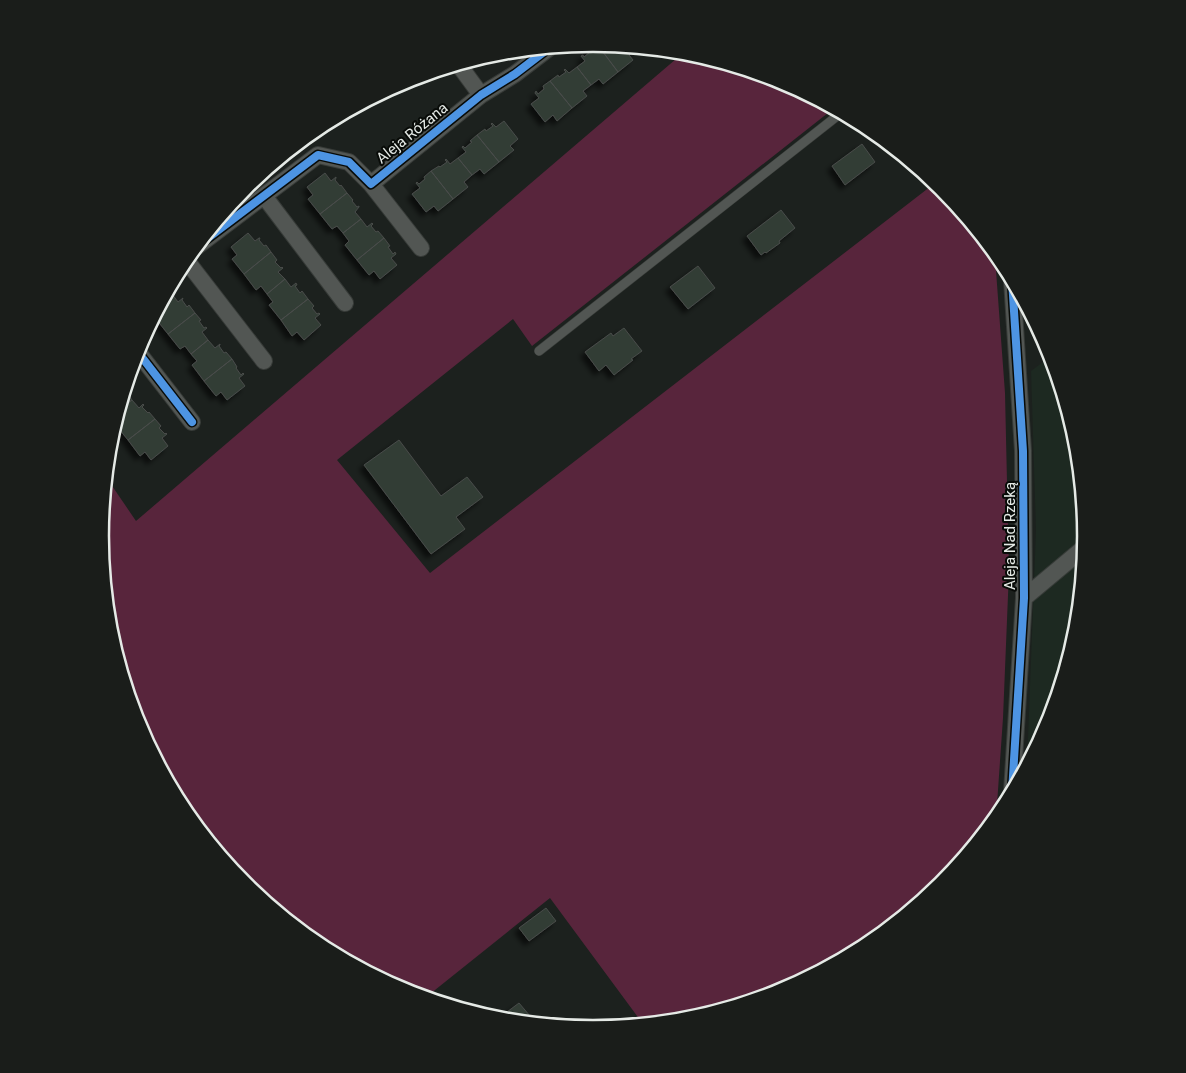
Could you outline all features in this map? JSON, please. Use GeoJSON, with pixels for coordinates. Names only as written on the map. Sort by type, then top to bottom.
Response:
{"type":"FeatureCollection","features":[{"type":"Feature","properties":{"kind":"street","name":"Aleja Różana"},"geometry":{"type":"LineString","coordinates":[[371,184],[482,96],[537,56]]}},
{"type":"Feature","properties":{"kind":"street"},"geometry":{"type":"LineString","coordinates":[[463,70],[482,96]]}},
{"type":"Feature","properties":{"kind":"street","name":"Aleja Różana"},"geometry":{"type":"LineString","coordinates":[[218,230],[318,155],[349,162],[371,184],[420,248]]}},
{"type":"Feature","properties":{"kind":"street"},"geometry":{"type":"LineString","coordinates":[[264,196],[345,303]]}},
{"type":"Feature","properties":{"kind":"street"},"geometry":{"type":"LineString","coordinates":[[192,267],[264,361]]}},
{"type":"Feature","properties":{"kind":"street","name":"Aleja Nad Rzeką"},"geometry":{"type":"LineString","coordinates":[[1013,297],[1023,451],[1024,598],[1013,776]]}},
{"type":"Feature","properties":{"kind":"street"},"geometry":{"type":"LineString","coordinates":[[143,359],[192,422]]}},
{"type":"Feature","properties":{"kind":"street"},"geometry":{"type":"LineString","coordinates":[[1024,598],[1076,554]]}},
{"type":"Feature","properties":{"kind":"lane"},"geometry":{"type":"LineString","coordinates":[[539,351],[836,117]]}},
{"type":"Feature","properties":{"kind":"shaded area"},"geometry":{"type":"Polygon","coordinates":[[[675,60],[749,78],[778,89],[828,113],[532,346],[513,319],[337,460],[430,573],[928,188],[957,217],[996,270],[1005,393],[1009,571],[1003,718],[997,801],[957,856],[935,879],[888,920],[835,956],[807,971],[749,995],[687,1011],[638,1018],[550,898],[431,993],[379,971],[351,956],[324,939],[274,900],[243,871],[199,816],[174,778],[146,722],[125,662],[118,631],[110,568],[109,536],[112,486],[136,521],[675,60]]]}},
{"type":"Feature","properties":{"kind":"shaded area"},"geometry":{"type":"Polygon","coordinates":[[[1044,361],[1061,411],[1073,473],[1077,536],[1073,600],[1061,662],[1040,722],[1028,750],[1036,530],[1031,371],[1044,361]]]}},
{"type":"Feature","properties":{"kind":"building"},"geometry":{"type":"Polygon","coordinates":[[[590,52],[603,53],[618,72],[603,84],[599,79],[591,85],[577,67],[585,61],[581,56],[583,55],[584,57],[590,52]]]}},
{"type":"Feature","properties":{"kind":"building"},"geometry":{"type":"Polygon","coordinates":[[[603,53],[630,54],[633,60],[618,72],[603,53]]]}},
{"type":"Feature","properties":{"kind":"building"},"geometry":{"type":"Polygon","coordinates":[[[577,67],[591,85],[583,91],[587,96],[572,108],[550,81],[566,72],[565,69],[569,73],[577,67]]]}},
{"type":"Feature","properties":{"kind":"building"},"geometry":{"type":"Polygon","coordinates":[[[550,81],[572,108],[557,121],[553,115],[545,122],[531,104],[539,98],[535,93],[536,91],[538,94],[544,89],[543,86],[550,81]]]}},
{"type":"Feature","properties":{"kind":"building"},"geometry":{"type":"Polygon","coordinates":[[[504,121],[518,139],[510,146],[514,150],[499,162],[477,135],[493,126],[492,123],[496,127],[504,121]]]}},
{"type":"Feature","properties":{"kind":"building"},"geometry":{"type":"Polygon","coordinates":[[[477,135],[499,162],[484,174],[480,169],[472,175],[458,158],[466,152],[462,147],[465,148],[477,135]]]}},
{"type":"Feature","properties":{"kind":"building"},"geometry":{"type":"Polygon","coordinates":[[[862,144],[875,162],[845,185],[832,166],[862,144]]]}},
{"type":"Feature","properties":{"kind":"building"},"geometry":{"type":"Polygon","coordinates":[[[458,158],[472,175],[464,182],[468,187],[453,199],[431,171],[447,162],[446,159],[450,164],[458,158]]]}},
{"type":"Feature","properties":{"kind":"building"},"geometry":{"type":"Polygon","coordinates":[[[431,171],[453,199],[438,211],[434,206],[426,212],[412,194],[420,188],[416,183],[419,184],[431,171]]]}},
{"type":"Feature","properties":{"kind":"building"},"geometry":{"type":"Polygon","coordinates":[[[325,173],[331,181],[336,177],[335,180],[347,193],[320,214],[308,199],[313,195],[307,187],[325,173]]]}},
{"type":"Feature","properties":{"kind":"building"},"geometry":{"type":"Polygon","coordinates":[[[347,193],[357,207],[359,206],[355,212],[361,219],[343,233],[337,226],[332,229],[320,214],[347,193]]]}},
{"type":"Feature","properties":{"kind":"building"},"geometry":{"type":"Polygon","coordinates":[[[781,210],[795,228],[779,241],[780,243],[761,255],[747,236],[781,210]]]}},
{"type":"Feature","properties":{"kind":"building"},"geometry":{"type":"Polygon","coordinates":[[[361,219],[367,227],[372,223],[371,226],[384,238],[357,260],[345,245],[349,241],[343,233],[361,219]]]}},
{"type":"Feature","properties":{"kind":"building"},"geometry":{"type":"Polygon","coordinates":[[[248,233],[255,241],[260,238],[259,240],[271,252],[244,274],[232,259],[237,255],[231,247],[248,233]]]}},
{"type":"Feature","properties":{"kind":"building"},"geometry":{"type":"Polygon","coordinates":[[[384,238],[393,254],[395,252],[396,254],[391,258],[397,265],[380,279],[374,271],[369,275],[357,260],[384,238]]]}},
{"type":"Feature","properties":{"kind":"building"},"geometry":{"type":"Polygon","coordinates":[[[271,252],[277,260],[275,262],[283,268],[278,272],[285,279],[267,294],[261,286],[256,290],[244,274],[271,252]]]}},
{"type":"Feature","properties":{"kind":"building"},"geometry":{"type":"Polygon","coordinates":[[[698,266],[715,288],[688,309],[670,287],[698,266]]]}},
{"type":"Feature","properties":{"kind":"building"},"geometry":{"type":"Polygon","coordinates":[[[285,279],[291,287],[296,283],[297,285],[295,286],[300,293],[302,291],[308,299],[281,320],[269,305],[273,302],[267,294],[285,279]]]}},
{"type":"Feature","properties":{"kind":"building"},"geometry":{"type":"Polygon","coordinates":[[[173,296],[178,302],[183,298],[182,300],[187,307],[189,305],[195,313],[168,334],[159,322],[173,296]]]}},
{"type":"Feature","properties":{"kind":"building"},"geometry":{"type":"Polygon","coordinates":[[[308,299],[314,306],[312,308],[317,314],[320,314],[315,318],[321,325],[304,340],[297,332],[292,336],[281,320],[308,299]]]}},
{"type":"Feature","properties":{"kind":"building"},"geometry":{"type":"Polygon","coordinates":[[[195,313],[201,320],[199,321],[204,328],[207,328],[202,332],[208,340],[191,354],[185,346],[180,349],[168,334],[195,313]]]}},
{"type":"Feature","properties":{"kind":"building"},"geometry":{"type":"Polygon","coordinates":[[[624,328],[642,351],[614,375],[606,365],[599,371],[585,352],[611,333],[613,336],[624,328]]]}},
{"type":"Feature","properties":{"kind":"building"},"geometry":{"type":"Polygon","coordinates":[[[208,340],[215,348],[220,344],[219,346],[224,353],[226,352],[232,359],[204,381],[192,365],[197,361],[191,354],[208,340]]]}},
{"type":"Feature","properties":{"kind":"building"},"geometry":{"type":"Polygon","coordinates":[[[232,359],[241,375],[244,374],[239,378],[245,386],[227,400],[221,392],[216,396],[204,381],[232,359]]]}},
{"type":"Feature","properties":{"kind":"building"},"geometry":{"type":"Polygon","coordinates":[[[132,400],[139,408],[143,404],[142,407],[155,419],[128,440],[121,431],[128,403],[132,400]]]}},
{"type":"Feature","properties":{"kind":"building"},"geometry":{"type":"Polygon","coordinates":[[[155,419],[161,426],[159,428],[167,434],[162,438],[168,446],[151,460],[145,452],[140,456],[128,440],[155,419]]]}},
{"type":"Feature","properties":{"kind":"building"},"geometry":{"type":"Polygon","coordinates":[[[399,440],[441,496],[467,477],[483,497],[456,517],[465,529],[431,554],[364,465],[399,440]]]}},
{"type":"Feature","properties":{"kind":"building"},"geometry":{"type":"Polygon","coordinates":[[[546,908],[556,921],[529,941],[519,928],[546,908]]]}},
{"type":"Feature","properties":{"kind":"building"},"geometry":{"type":"Polygon","coordinates":[[[519,1003],[530,1016],[507,1012],[519,1003]]]}},
{"type":"Feature","properties":{"kind":"cycle path"},"geometry":{"type":"LineString","coordinates":[[219,230],[318,155],[349,162],[371,184],[481,95],[515,74],[538,56]]}},
{"type":"Feature","properties":{"kind":"cycle path"},"geometry":{"type":"LineString","coordinates":[[1013,297],[1023,451],[1024,598],[1013,776]]}},
{"type":"Feature","properties":{"kind":"cycle path"},"geometry":{"type":"LineString","coordinates":[[143,359],[192,422]]}}]}
